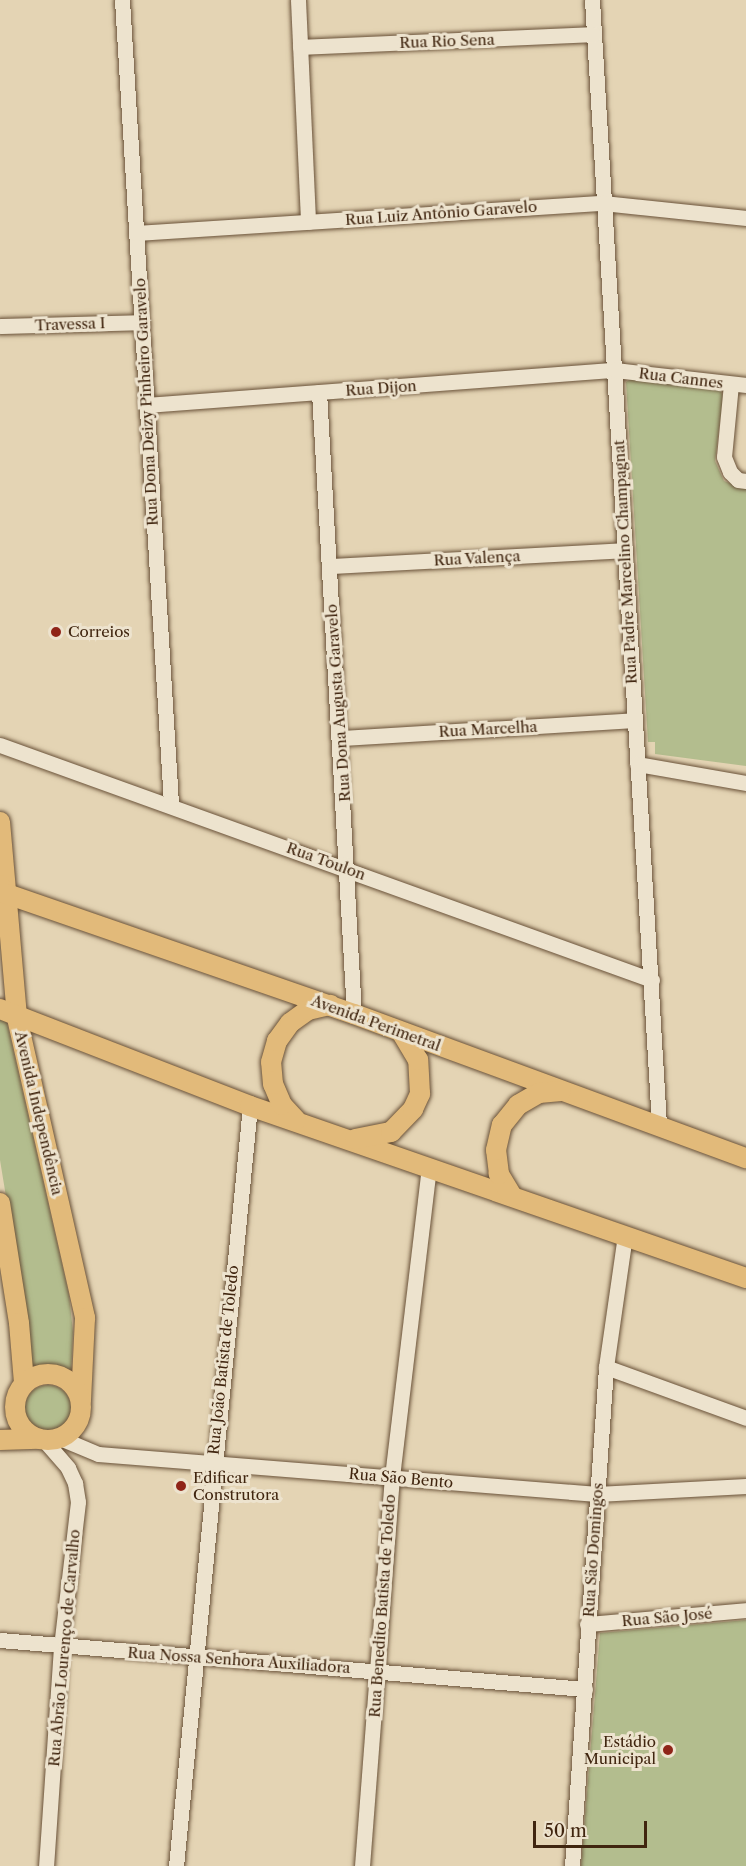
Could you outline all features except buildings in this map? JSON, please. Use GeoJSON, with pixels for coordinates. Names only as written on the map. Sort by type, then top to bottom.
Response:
{"type":"FeatureCollection","features":[{"type":"Feature","properties":{"kind":"main road","name":"Avenida Independência"},"geometry":{"type":"LineString","coordinates":[[0,822],[9,1014],[85,1318],[81,1401]]}},
{"type":"Feature","properties":{"kind":"main road","name":"Avenida Perimetral"},"geometry":{"type":"LineString","coordinates":[[2,889],[330,1005],[746,1158]]}},
{"type":"Feature","properties":{"kind":"main road"},"geometry":{"type":"LineString","coordinates":[[297,1121],[282,1105],[273,1084],[274,1052],[290,1023],[308,1010],[330,1005]]}},
{"type":"Feature","properties":{"kind":"main road"},"geometry":{"type":"LineString","coordinates":[[9,1014],[250,1106],[746,1278]]}},
{"type":"Feature","properties":{"kind":"main road"},"geometry":{"type":"LineString","coordinates":[[350,1139],[375,1138],[391,1132],[413,1109],[422,1076],[411,1045],[401,1032]]}},
{"type":"Feature","properties":{"kind":"main road"},"geometry":{"type":"LineString","coordinates":[[512,1196],[499,1174],[496,1150],[502,1125],[518,1106],[539,1093],[562,1091]]}},
{"type":"Feature","properties":{"kind":"main road"},"geometry":{"type":"LineString","coordinates":[[0,1203],[19,1323],[24,1383]]}},
{"type":"Feature","properties":{"kind":"main road"},"geometry":{"type":"LineString","coordinates":[[39,1375],[61,1376],[70,1382],[81,1401],[77,1423],[47,1439],[23,1429],[7,1408],[24,1383],[39,1375]]}},
{"type":"Feature","properties":{"kind":"main road","name":"Rua São Bento"},"geometry":{"type":"LineString","coordinates":[[0,1440],[47,1439]]}},
{"type":"Feature","properties":{"kind":"street","name":"Rua Dona Deizy Pinheiro Garavelo"},"geometry":{"type":"LineString","coordinates":[[122,0],[171,804]]}},
{"type":"Feature","properties":{"kind":"street"},"geometry":{"type":"LineString","coordinates":[[298,0],[308,222]]}},
{"type":"Feature","properties":{"kind":"street","name":"Rua Padre Marcelino Champagnat"},"geometry":{"type":"LineString","coordinates":[[592,0],[659,1125]]}},
{"type":"Feature","properties":{"kind":"street","name":"Rua Rio Sena"},"geometry":{"type":"LineString","coordinates":[[300,47],[594,34]]}},
{"type":"Feature","properties":{"kind":"street","name":"Rua Luiz Antônio Garavelo"},"geometry":{"type":"LineString","coordinates":[[136,232],[603,204],[746,218]]}},
{"type":"Feature","properties":{"kind":"street","name":"Travessa I"},"geometry":{"type":"LineString","coordinates":[[0,326],[140,322]]}},
{"type":"Feature","properties":{"kind":"street","name":"Rua Cannes"},"geometry":{"type":"LineString","coordinates":[[615,370],[739,385]]}},
{"type":"Feature","properties":{"kind":"street","name":"Rua Dijon"},"geometry":{"type":"LineString","coordinates":[[146,405],[615,370]]}},
{"type":"Feature","properties":{"kind":"street"},"geometry":{"type":"LineString","coordinates":[[739,385],[724,456],[730,472],[738,480],[746,481]]}},
{"type":"Feature","properties":{"kind":"street","name":"Rua Dona Augusta Garavelo"},"geometry":{"type":"LineString","coordinates":[[319,392],[342,738],[354,1014]]}},
{"type":"Feature","properties":{"kind":"street","name":"Rua Valença"},"geometry":{"type":"LineString","coordinates":[[330,566],[625,550]]}},
{"type":"Feature","properties":{"kind":"street","name":"Rua Marcelha"},"geometry":{"type":"LineString","coordinates":[[342,738],[634,720]]}},
{"type":"Feature","properties":{"kind":"street","name":"Rua Toulon"},"geometry":{"type":"LineString","coordinates":[[0,745],[171,804],[652,980]]}},
{"type":"Feature","properties":{"kind":"street"},"geometry":{"type":"LineString","coordinates":[[637,764],[746,783]]}},
{"type":"Feature","properties":{"kind":"street","name":"Rua João Batista de Toledo"},"geometry":{"type":"LineString","coordinates":[[176,1866],[213,1461],[250,1106]]}},
{"type":"Feature","properties":{"kind":"street","name":"Rua Benedito Batista de Toledo"},"geometry":{"type":"LineString","coordinates":[[362,1866],[379,1670],[392,1477],[429,1168]]}},
{"type":"Feature","properties":{"kind":"street","name":"Rua São Domingos"},"geometry":{"type":"LineString","coordinates":[[572,1866],[606,1367],[626,1235]]}},
{"type":"Feature","properties":{"kind":"street"},"geometry":{"type":"LineString","coordinates":[[606,1367],[746,1419]]}},
{"type":"Feature","properties":{"kind":"street","name":"Rua São Bento"},"geometry":{"type":"LineString","coordinates":[[47,1439],[98,1454],[213,1461],[597,1494],[746,1486]]}},
{"type":"Feature","properties":{"kind":"street","name":"Rua Abrão Lourenço de Carvalho"},"geometry":{"type":"LineString","coordinates":[[46,1866],[60,1647],[78,1502],[75,1483],[68,1468],[47,1439]]}},
{"type":"Feature","properties":{"kind":"street","name":"Rua São José"},"geometry":{"type":"LineString","coordinates":[[587,1624],[746,1610]]}},
{"type":"Feature","properties":{"kind":"street","name":"Rua Nossa Senhora Auxiliadora"},"geometry":{"type":"LineString","coordinates":[[0,1640],[195,1659],[379,1670],[585,1689]]}},
{"type":"Feature","properties":{"kind":"green space"},"geometry":{"type":"Polygon","coordinates":[[[631,379],[720,389],[723,397],[715,461],[724,481],[746,489],[746,766],[655,754],[655,742],[648,742],[626,382],[631,379]]]}},
{"type":"Feature","properties":{"kind":"green space"},"geometry":{"type":"Polygon","coordinates":[[[0,1018],[7,1023],[69,1295],[73,1332],[71,1374],[52,1365],[25,1367],[26,1319],[0,1160],[0,1018]]]}},
{"type":"Feature","properties":{"kind":"green space"},"geometry":{"type":"Polygon","coordinates":[[[48,1385],[64,1392],[71,1408],[64,1424],[48,1431],[32,1424],[25,1408],[32,1392],[48,1385]]]}},
{"type":"Feature","properties":{"kind":"green space","name":"Estádio Municipal"},"geometry":{"type":"Polygon","coordinates":[[[746,1620],[746,1866],[581,1866],[600,1633],[746,1620]]]}},
{"type":"Feature","properties":{"kind":"place","name":"Correios"},"geometry":{"type":"Point","coordinates":[56,632]}},
{"type":"Feature","properties":{"kind":"place","name":"Edificar Construtora"},"geometry":{"type":"Point","coordinates":[181,1486]}},
{"type":"Feature","properties":{"kind":"place","name":"Estádio Municipal"},"geometry":{"type":"Point","coordinates":[668,1750]}}]}
